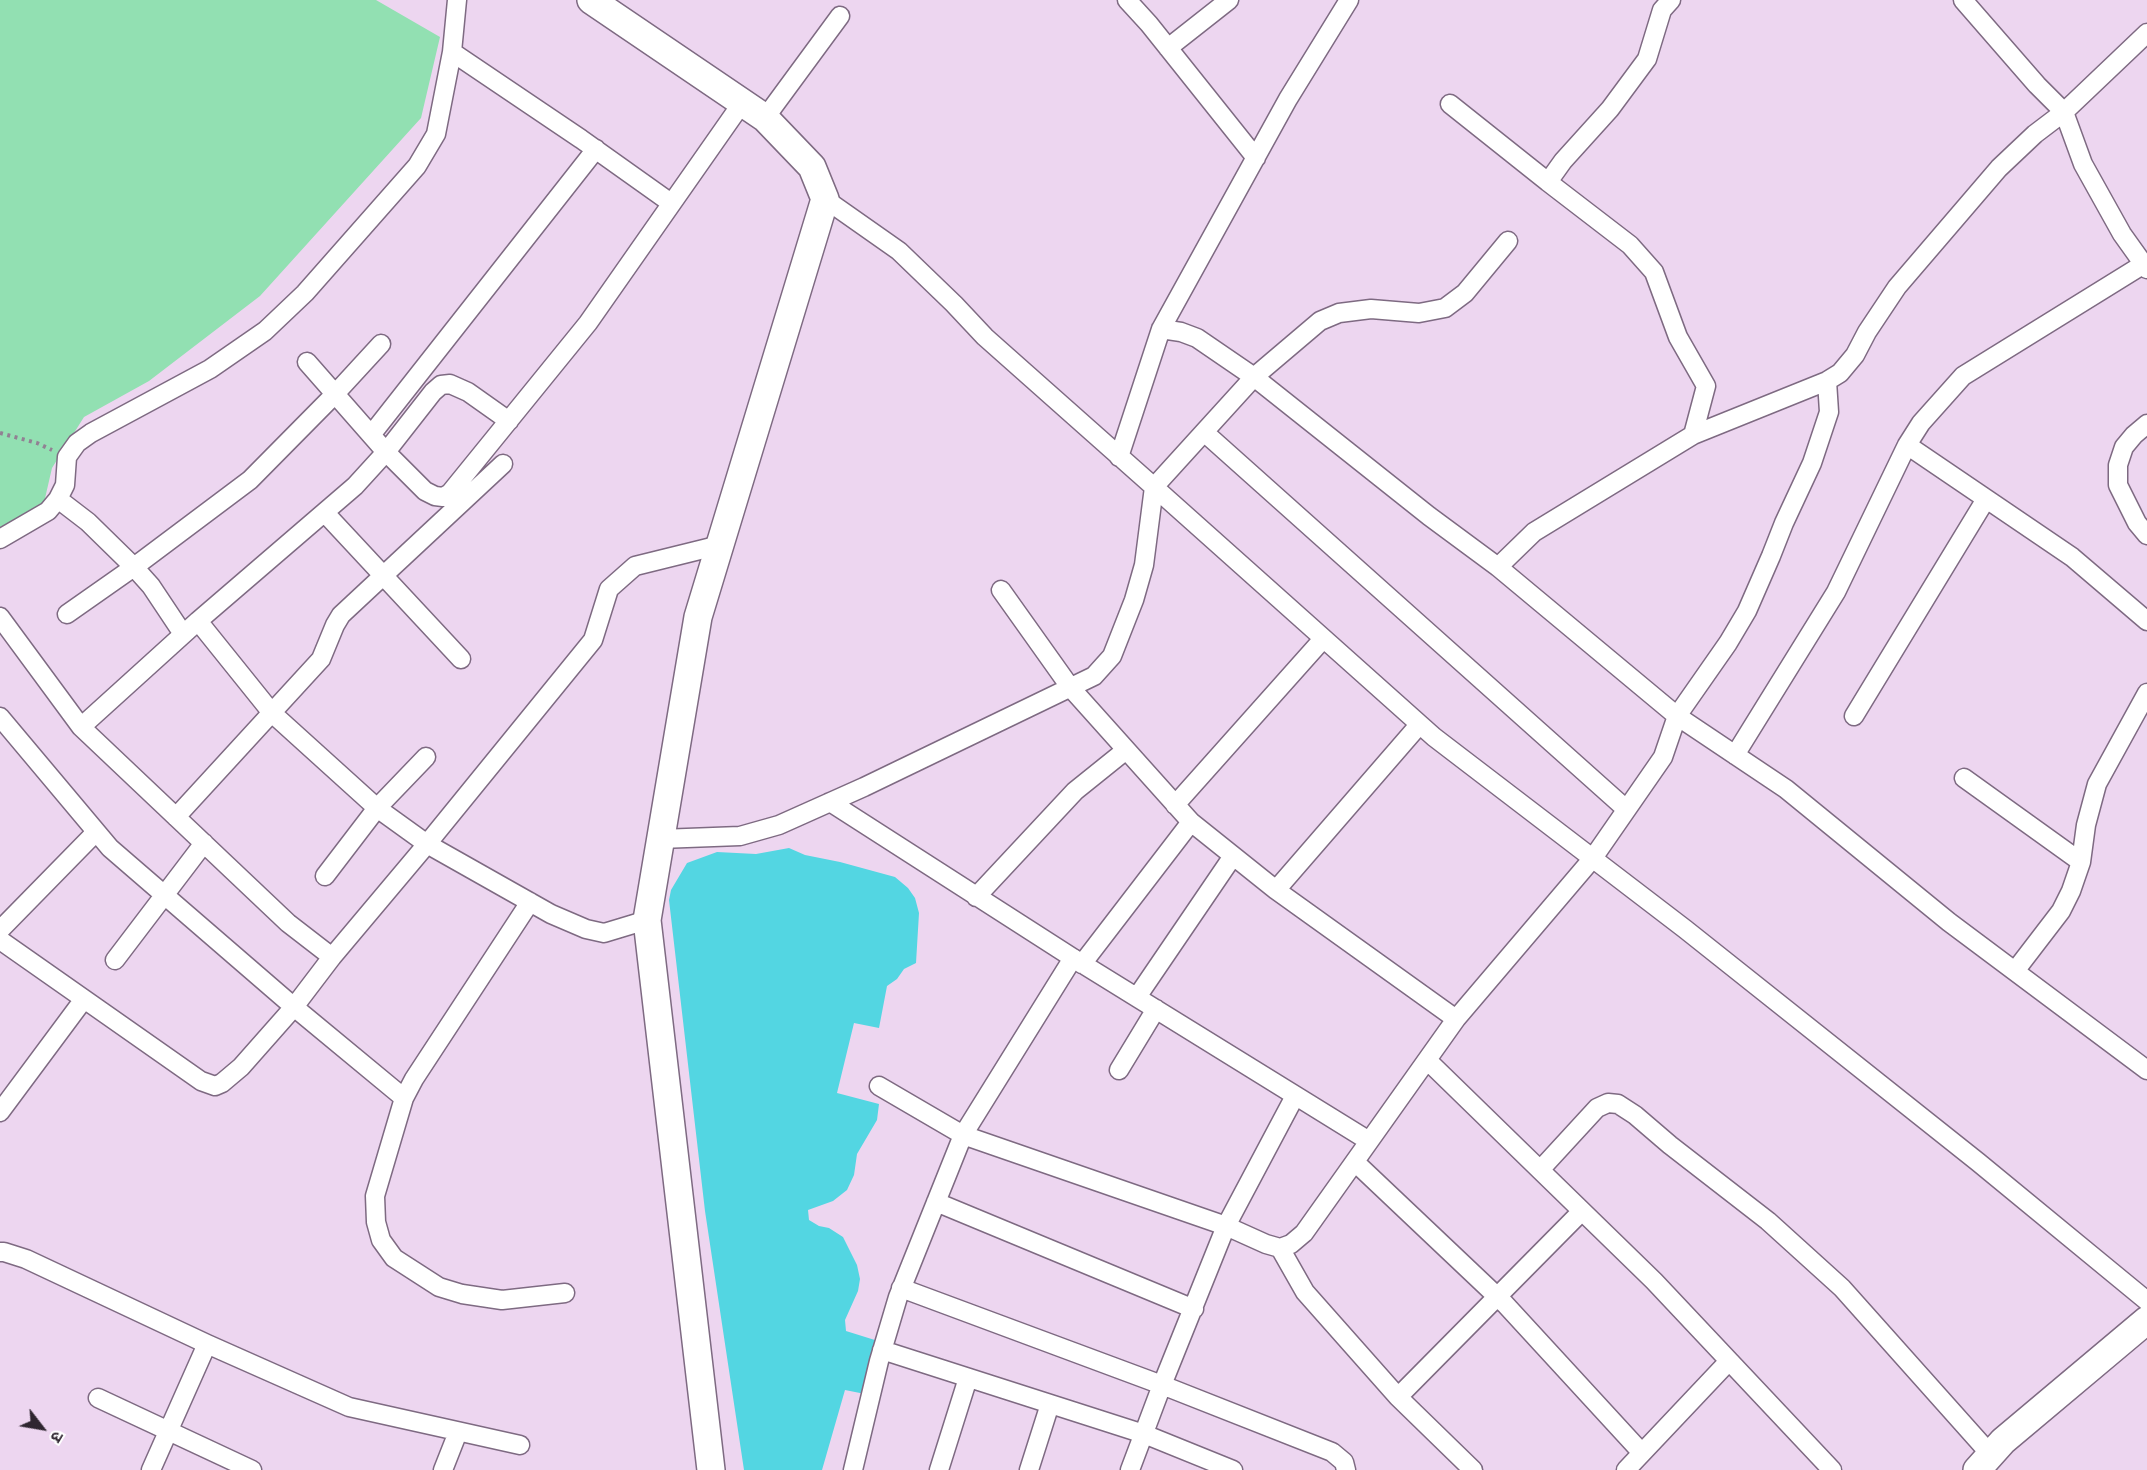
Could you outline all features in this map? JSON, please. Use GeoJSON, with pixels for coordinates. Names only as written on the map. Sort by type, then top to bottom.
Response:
{"type":"FeatureCollection","features":[{"type":"Feature","properties":{"kind":"main road"},"geometry":{"type":"LineString","coordinates":[[591,0],[765,118],[812,167],[825,199],[698,617],[647,920],[711,1470]]}},
{"type":"Feature","properties":{"kind":"main road"},"geometry":{"type":"LineString","coordinates":[[1984,1462],[2003,1441],[2147,1320]]}},
{"type":"Feature","properties":{"kind":"street"},"geometry":{"type":"LineString","coordinates":[[0,539],[48,511],[58,499],[65,485],[67,457],[77,443],[90,433],[210,369],[265,331],[305,293],[417,166],[436,134],[452,52],[457,0]]}},
{"type":"Feature","properties":{"kind":"street"},"geometry":{"type":"LineString","coordinates":[[1127,0],[1256,158]]}},
{"type":"Feature","properties":{"kind":"street"},"geometry":{"type":"LineString","coordinates":[[1168,48],[1229,0]]}},
{"type":"Feature","properties":{"kind":"street"},"geometry":{"type":"LineString","coordinates":[[1119,457],[1161,328],[1288,99],[1349,0]]}},
{"type":"Feature","properties":{"kind":"street"},"geometry":{"type":"LineString","coordinates":[[1548,182],[1569,154],[1610,109],[1647,59],[1662,10],[1671,0]]}},
{"type":"Feature","properties":{"kind":"street"},"geometry":{"type":"LineString","coordinates":[[1735,755],[1836,592],[1907,445],[1921,423],[1963,376],[2146,267],[2122,234],[2083,164],[2064,112],[2037,85],[1963,0]]}},
{"type":"Feature","properties":{"kind":"street"},"geometry":{"type":"LineString","coordinates":[[765,118],[840,16]]}},
{"type":"Feature","properties":{"kind":"street"},"geometry":{"type":"LineString","coordinates":[[1498,567],[1534,532],[1693,435],[1827,381],[1840,373],[1855,355],[1867,332],[1898,287],[1999,168],[2035,134],[2064,112],[2147,33]]}},
{"type":"Feature","properties":{"kind":"street"},"geometry":{"type":"LineString","coordinates":[[452,52],[596,149],[671,203]]}},
{"type":"Feature","properties":{"kind":"street"},"geometry":{"type":"LineString","coordinates":[[307,362],[386,452],[425,490],[435,496],[443,497],[458,486],[588,323],[742,103]]}},
{"type":"Feature","properties":{"kind":"street"},"geometry":{"type":"LineString","coordinates":[[1450,104],[1630,245],[1654,272],[1678,337],[1706,386],[1693,435]]}},
{"type":"Feature","properties":{"kind":"street"},"geometry":{"type":"LineString","coordinates":[[371,435],[596,149]]}},
{"type":"Feature","properties":{"kind":"street"},"geometry":{"type":"LineString","coordinates":[[825,199],[899,251],[985,337],[1419,725],[1685,929],[1978,1162],[2147,1301]]}},
{"type":"Feature","properties":{"kind":"street"},"geometry":{"type":"LineString","coordinates":[[660,839],[740,836],[779,825],[1094,676],[1112,656],[1134,600],[1144,565],[1154,487],[1254,377],[1320,321],[1339,313],[1371,309],[1419,313],[1445,308],[1465,293],[1508,241]]}},
{"type":"Feature","properties":{"kind":"street"},"geometry":{"type":"LineString","coordinates":[[1161,328],[1197,338],[1254,377],[1429,516],[1498,567],[1677,716],[1786,789],[1949,922],[2147,1070]]}},
{"type":"Feature","properties":{"kind":"street"},"geometry":{"type":"LineString","coordinates":[[67,614],[250,480],[381,344]]}},
{"type":"Feature","properties":{"kind":"street"},"geometry":{"type":"LineString","coordinates":[[879,1086],[963,1135],[1226,1226],[1266,1244],[1280,1248],[1290,1244],[1304,1233],[1456,1019],[1593,858],[1663,757],[1677,716],[1728,643],[1747,611],[1812,463],[1829,412],[1827,381]]}},
{"type":"Feature","properties":{"kind":"street"},"geometry":{"type":"LineString","coordinates":[[81,727],[183,633],[355,486],[441,385],[450,384],[468,392],[509,421]]}},
{"type":"Feature","properties":{"kind":"street"},"geometry":{"type":"LineString","coordinates":[[2147,424],[2124,447],[2118,465],[2118,485],[2137,522],[2147,535]]}},
{"type":"Feature","properties":{"kind":"street"},"geometry":{"type":"LineString","coordinates":[[1204,432],[1626,809]]}},
{"type":"Feature","properties":{"kind":"street"},"geometry":{"type":"LineString","coordinates":[[1907,445],[2072,557],[2147,621]]}},
{"type":"Feature","properties":{"kind":"street"},"geometry":{"type":"LineString","coordinates":[[176,817],[321,659],[341,615],[503,464]]}},
{"type":"Feature","properties":{"kind":"street"},"geometry":{"type":"LineString","coordinates":[[58,499],[88,522],[134,567],[183,633]]}},
{"type":"Feature","properties":{"kind":"street"},"geometry":{"type":"LineString","coordinates":[[1854,716],[1986,499]]}},
{"type":"Feature","properties":{"kind":"street"},"geometry":{"type":"LineString","coordinates":[[325,513],[385,575],[460,659]]}},
{"type":"Feature","properties":{"kind":"street"},"geometry":{"type":"LineString","coordinates":[[96,832],[2,942],[201,1081],[215,1086],[222,1083],[241,1067],[294,1007],[332,957],[593,640],[609,590],[635,566],[720,544]]}},
{"type":"Feature","properties":{"kind":"street"},"geometry":{"type":"LineString","coordinates":[[1001,590],[1070,687],[1191,822],[1276,890],[1456,1019]]}},
{"type":"Feature","properties":{"kind":"street"},"geometry":{"type":"LineString","coordinates":[[1,619],[81,727],[288,923],[332,957]]}},
{"type":"Feature","properties":{"kind":"street"},"geometry":{"type":"LineString","coordinates":[[198,621],[272,713],[377,808],[427,844],[530,902],[586,929],[604,933],[647,920]]}},
{"type":"Feature","properties":{"kind":"street"},"geometry":{"type":"LineString","coordinates":[[1175,805],[1323,639]]}},
{"type":"Feature","properties":{"kind":"street"},"geometry":{"type":"LineString","coordinates":[[2014,971],[2061,911],[2071,891],[2081,862],[2086,825],[2097,784],[2147,693]]}},
{"type":"Feature","properties":{"kind":"street"},"geometry":{"type":"LineString","coordinates":[[0,717],[110,848],[294,1007],[404,1098]]}},
{"type":"Feature","properties":{"kind":"street"},"geometry":{"type":"LineString","coordinates":[[1276,890],[1419,725]]}},
{"type":"Feature","properties":{"kind":"street"},"geometry":{"type":"LineString","coordinates":[[976,897],[1075,790],[1126,750]]}},
{"type":"Feature","properties":{"kind":"street"},"geometry":{"type":"LineString","coordinates":[[325,876],[377,808],[426,757]]}},
{"type":"Feature","properties":{"kind":"street"},"geometry":{"type":"LineString","coordinates":[[1964,778],[2081,862]]}},
{"type":"Feature","properties":{"kind":"street"},"geometry":{"type":"LineString","coordinates":[[830,802],[1077,961],[1369,1141]]}},
{"type":"Feature","properties":{"kind":"street"},"geometry":{"type":"LineString","coordinates":[[853,1470],[882,1350],[901,1288],[963,1135],[1077,961],[1191,822]]}},
{"type":"Feature","properties":{"kind":"street"},"geometry":{"type":"LineString","coordinates":[[115,960],[204,843]]}},
{"type":"Feature","properties":{"kind":"street"},"geometry":{"type":"LineString","coordinates":[[1137,997],[1233,856]]}},
{"type":"Feature","properties":{"kind":"street"},"geometry":{"type":"LineString","coordinates":[[530,902],[414,1079],[404,1098],[375,1196],[376,1222],[381,1240],[394,1258],[439,1287],[462,1294],[502,1300],[565,1293]]}},
{"type":"Feature","properties":{"kind":"street"},"geometry":{"type":"LineString","coordinates":[[0,1112],[84,999]]}},
{"type":"Feature","properties":{"kind":"street"},"geometry":{"type":"LineString","coordinates":[[1119,1070],[1156,1009]]}},
{"type":"Feature","properties":{"kind":"street"},"geometry":{"type":"LineString","coordinates":[[1427,1060],[1654,1281],[1832,1470]]}},
{"type":"Feature","properties":{"kind":"street"},"geometry":{"type":"LineString","coordinates":[[1130,1470],[1226,1226],[1295,1096]]}},
{"type":"Feature","properties":{"kind":"street"},"geometry":{"type":"LineString","coordinates":[[1540,1170],[1597,1108],[1608,1102],[1618,1104],[1635,1114],[1670,1145],[1768,1221],[1842,1288],[1984,1462]]}},
{"type":"Feature","properties":{"kind":"street"},"geometry":{"type":"LineString","coordinates":[[1355,1162],[1498,1297],[1642,1453]]}},
{"type":"Feature","properties":{"kind":"street"},"geometry":{"type":"LineString","coordinates":[[936,1202],[1194,1309]]}},
{"type":"Feature","properties":{"kind":"street"},"geometry":{"type":"LineString","coordinates":[[1398,1397],[1582,1211]]}},
{"type":"Feature","properties":{"kind":"street"},"geometry":{"type":"LineString","coordinates":[[1280,1248],[1305,1292],[1398,1397],[1473,1470]]}},
{"type":"Feature","properties":{"kind":"street"},"geometry":{"type":"LineString","coordinates":[[0,1252],[27,1259],[207,1344],[349,1407],[520,1445]]}},
{"type":"Feature","properties":{"kind":"street"},"geometry":{"type":"LineString","coordinates":[[901,1288],[1162,1385],[1332,1452],[1344,1462],[1346,1470]]}},
{"type":"Feature","properties":{"kind":"street"},"geometry":{"type":"LineString","coordinates":[[151,1470],[207,1344]]}},
{"type":"Feature","properties":{"kind":"street"},"geometry":{"type":"LineString","coordinates":[[882,1350],[1144,1434],[1227,1469]]}},
{"type":"Feature","properties":{"kind":"street"},"geometry":{"type":"LineString","coordinates":[[1626,1470],[1730,1361]]}},
{"type":"Feature","properties":{"kind":"street"},"geometry":{"type":"LineString","coordinates":[[939,1470],[968,1378]]}},
{"type":"Feature","properties":{"kind":"street"},"geometry":{"type":"LineString","coordinates":[[98,1398],[252,1470]]}},
{"type":"Feature","properties":{"kind":"street"},"geometry":{"type":"LineString","coordinates":[[1029,1470],[1050,1404]]}},
{"type":"Feature","properties":{"kind":"street"},"geometry":{"type":"LineString","coordinates":[[443,1470],[458,1432]]}},
{"type":"Feature","properties":{"kind":"path"},"geometry":{"type":"LineString","coordinates":[[0,433],[37,443],[67,457]]}},
{"type":"Feature","properties":{"kind":"green space"},"geometry":{"type":"Polygon","coordinates":[[[0,0],[376,0],[440,37],[421,118],[260,296],[149,381],[84,417],[52,468],[43,507],[0,531],[0,0]]]}},
{"type":"Feature","properties":{"kind":"water"},"geometry":{"type":"Polygon","coordinates":[[[789,848],[805,855],[895,877],[908,888],[915,898],[919,913],[916,963],[904,969],[897,979],[887,986],[879,1028],[854,1023],[837,1093],[879,1104],[877,1120],[857,1154],[854,1175],[847,1190],[833,1201],[808,1210],[809,1220],[843,1237],[857,1265],[860,1279],[858,1291],[845,1320],[846,1331],[878,1341],[865,1394],[845,1390],[822,1470],[744,1470],[705,1211],[669,900],[671,890],[687,863],[717,852],[756,854],[789,848]]]}}]}
